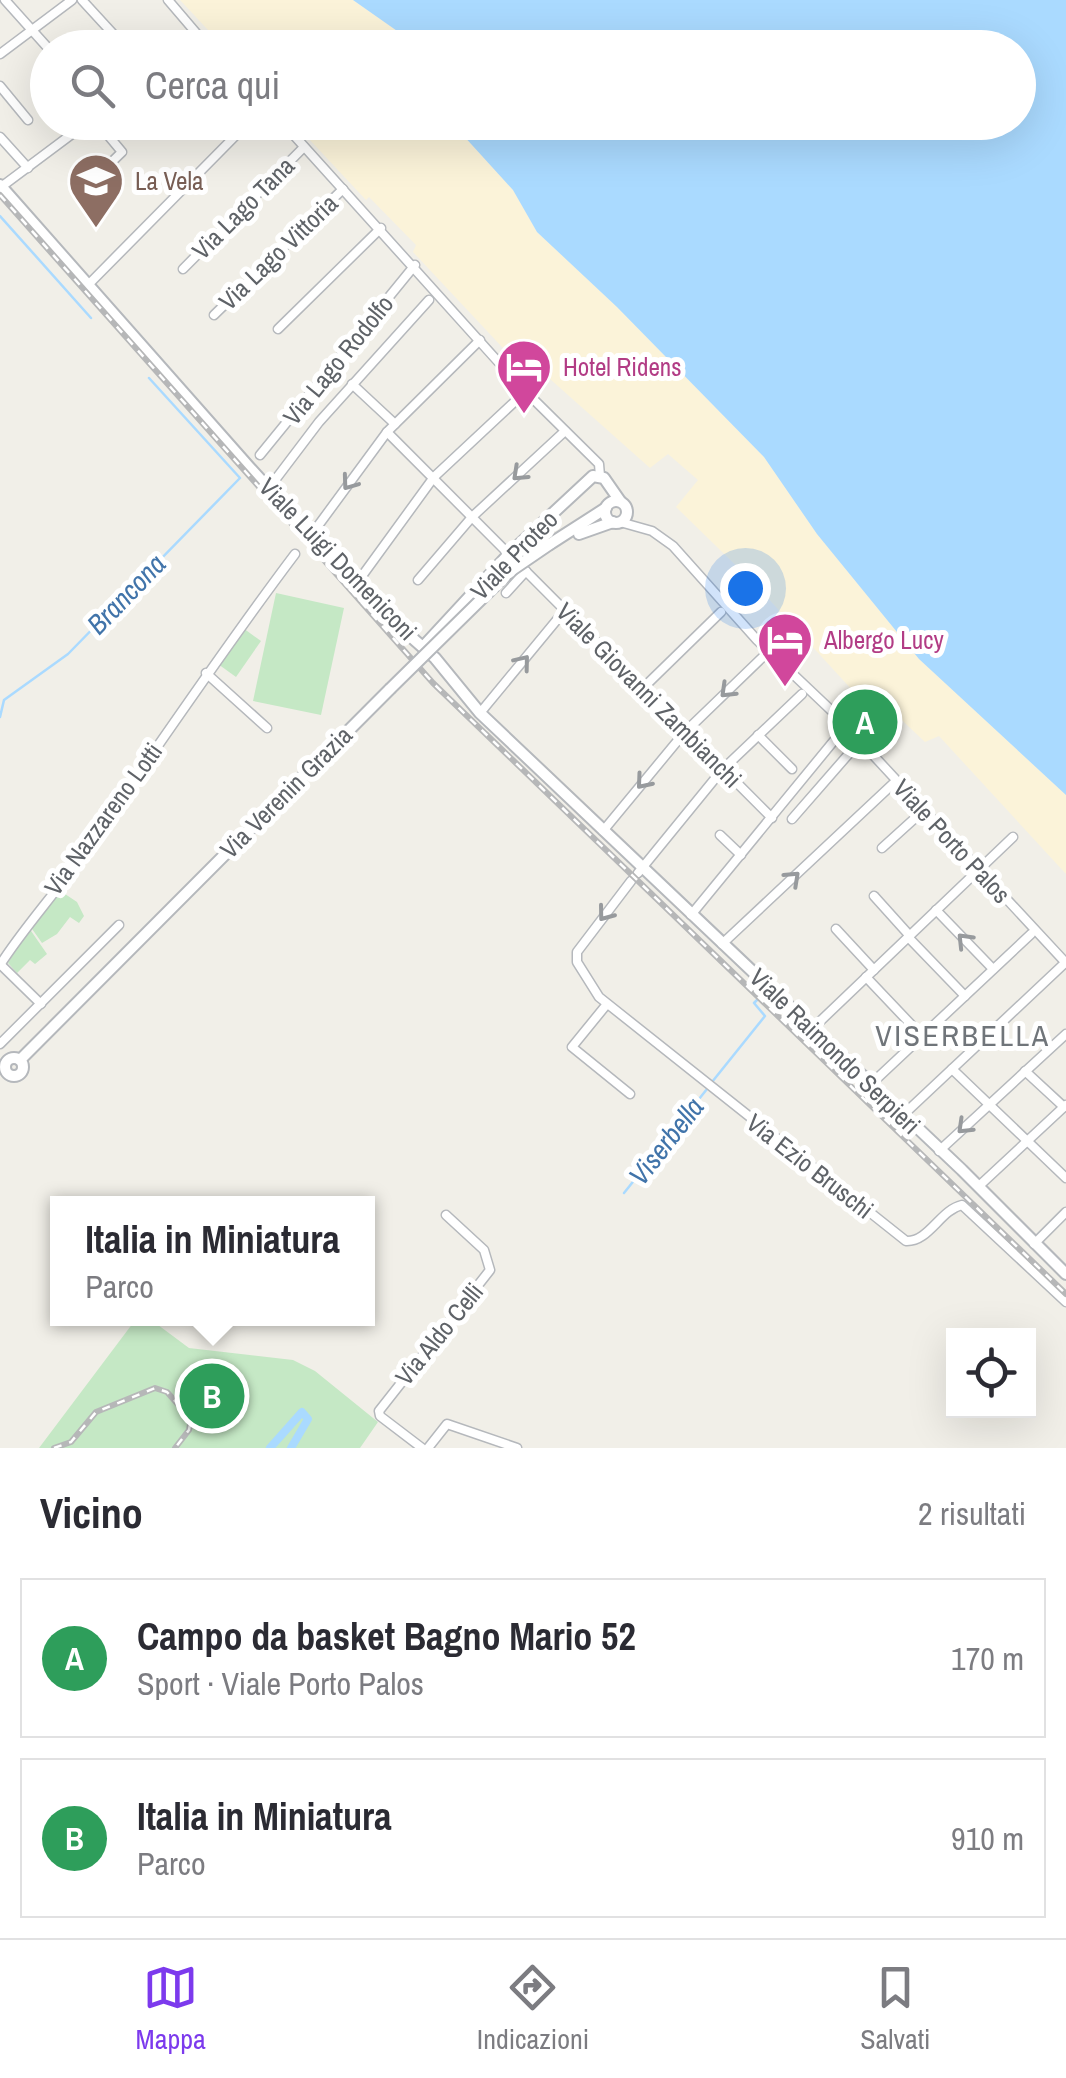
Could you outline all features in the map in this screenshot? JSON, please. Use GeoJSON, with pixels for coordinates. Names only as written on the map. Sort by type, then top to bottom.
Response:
{"type":"FeatureCollection","features":[{"type":"Feature","properties":{"kind":"street"},"geometry":{"type":"LineString","coordinates":[[5,0],[32,30],[72,0]]}},
{"type":"Feature","properties":{"kind":"street"},"geometry":{"type":"LineString","coordinates":[[82,0],[110,30]]}},
{"type":"Feature","properties":{"kind":"street"},"geometry":{"type":"LineString","coordinates":[[168,0],[193,30]]}},
{"type":"Feature","properties":{"kind":"street"},"geometry":{"type":"LineString","coordinates":[[0,54],[30,32]]}},
{"type":"Feature","properties":{"kind":"street"},"geometry":{"type":"LineString","coordinates":[[0,86],[28,120]]}},
{"type":"Feature","properties":{"kind":"street"},"geometry":{"type":"LineString","coordinates":[[0,137],[28,168]]}},
{"type":"Feature","properties":{"kind":"street"},"geometry":{"type":"LineString","coordinates":[[0,187],[65,140]]}},
{"type":"Feature","properties":{"kind":"street"},"geometry":{"type":"LineString","coordinates":[[90,183],[122,152],[112,140]]}},
{"type":"Feature","properties":{"kind":"street"},"geometry":{"type":"LineString","coordinates":[[88,285],[230,140]]}},
{"type":"Feature","properties":{"kind":"street"},"geometry":{"type":"LineString","coordinates":[[298,140],[415,264],[525,392],[598,464],[606,507],[616,522],[627,512],[603,479]]}},
{"type":"Feature","properties":{"kind":"street","name":"Via Lago Tana"},"geometry":{"type":"LineString","coordinates":[[183,269],[304,147]]}},
{"type":"Feature","properties":{"kind":"street","name":"Viale Luigi Domeniconi"},"geometry":{"type":"LineString","coordinates":[[0,187],[376,606],[423,647],[480,713],[603,831],[637,874],[692,915]]}},
{"type":"Feature","properties":{"kind":"street","name":"Via Lago Vittoria"},"geometry":{"type":"LineString","coordinates":[[214,315],[342,189]]}},
{"type":"Feature","properties":{"kind":"street"},"geometry":{"type":"LineString","coordinates":[[278,329],[380,228]]}},
{"type":"Feature","properties":{"kind":"street","name":"Via Lago Rodolfo"},"geometry":{"type":"LineString","coordinates":[[260,455],[415,264]]}},
{"type":"Feature","properties":{"kind":"street"},"geometry":{"type":"LineString","coordinates":[[269,488],[352,384],[429,300]]}},
{"type":"Feature","properties":{"kind":"street"},"geometry":{"type":"LineString","coordinates":[[312,534],[391,428],[480,340]]}},
{"type":"Feature","properties":{"kind":"street","name":"Viale Giovanni Zambianchi"},"geometry":{"type":"LineString","coordinates":[[352,384],[472,518],[772,818]]}},
{"type":"Feature","properties":{"kind":"street"},"geometry":{"type":"LineString","coordinates":[[362,576],[434,478],[525,392]]}},
{"type":"Feature","properties":{"kind":"street"},"geometry":{"type":"LineString","coordinates":[[418,580],[472,518],[566,431]]}},
{"type":"Feature","properties":{"kind":"street","name":"Viale Proteo"},"geometry":{"type":"LineString","coordinates":[[423,647],[510,554],[593,476],[603,479]]}},
{"type":"Feature","properties":{"kind":"street","name":"Via Verenin Grazia"},"geometry":{"type":"LineString","coordinates":[[564,538],[620,501]]}},
{"type":"Feature","properties":{"kind":"street","name":"Via Verenin Grazia"},"geometry":{"type":"LineString","coordinates":[[3,1076],[22,1072],[20,1060],[509,572],[550,544],[616,522]]}},
{"type":"Feature","properties":{"kind":"street","name":"Viale Porto Palos"},"geometry":{"type":"LineString","coordinates":[[616,522],[666,540],[1066,962]]}},
{"type":"Feature","properties":{"kind":"street","name":"Via Nazzareno Lotti"},"geometry":{"type":"LineString","coordinates":[[0,965],[25,924],[134,782],[206,672],[296,554]]}},
{"type":"Feature","properties":{"kind":"street"},"geometry":{"type":"LineString","coordinates":[[506,593],[526,571]]}},
{"type":"Feature","properties":{"kind":"street"},"geometry":{"type":"LineString","coordinates":[[480,713],[565,610]]}},
{"type":"Feature","properties":{"kind":"street"},"geometry":{"type":"LineString","coordinates":[[641,690],[721,612]]}},
{"type":"Feature","properties":{"kind":"street"},"geometry":{"type":"LineString","coordinates":[[603,831],[684,733],[770,650]]}},
{"type":"Feature","properties":{"kind":"street"},"geometry":{"type":"LineString","coordinates":[[206,672],[267,728]]}},
{"type":"Feature","properties":{"kind":"street","name":"Via Ezio Bruschi"},"geometry":{"type":"LineString","coordinates":[[802,694],[722,770],[580,948],[577,962],[607,1004],[906,1241],[918,1240],[956,1206],[969,1209],[1066,1302]]}},
{"type":"Feature","properties":{"kind":"street"},"geometry":{"type":"LineString","coordinates":[[692,915],[846,726]]}},
{"type":"Feature","properties":{"kind":"street"},"geometry":{"type":"LineString","coordinates":[[758,734],[792,769]]}},
{"type":"Feature","properties":{"kind":"street"},"geometry":{"type":"LineString","coordinates":[[792,819],[860,741]]}},
{"type":"Feature","properties":{"kind":"street"},"geometry":{"type":"LineString","coordinates":[[722,944],[896,781]]}},
{"type":"Feature","properties":{"kind":"street"},"geometry":{"type":"LineString","coordinates":[[882,848],[924,810]]}},
{"type":"Feature","properties":{"kind":"street"},"geometry":{"type":"LineString","coordinates":[[720,835],[741,855]]}},
{"type":"Feature","properties":{"kind":"street"},"geometry":{"type":"LineString","coordinates":[[812,1030],[1013,838]]}},
{"type":"Feature","properties":{"kind":"street"},"geometry":{"type":"LineString","coordinates":[[874,896],[965,996]]}},
{"type":"Feature","properties":{"kind":"street"},"geometry":{"type":"LineString","coordinates":[[936,910],[993,969]]}},
{"type":"Feature","properties":{"kind":"street","name":"Viale Raimondo Serpieri"},"geometry":{"type":"LineString","coordinates":[[692,915],[979,1186],[1066,1274]]}},
{"type":"Feature","properties":{"kind":"street"},"geometry":{"type":"LineString","coordinates":[[0,1044],[119,925]]}},
{"type":"Feature","properties":{"kind":"street"},"geometry":{"type":"LineString","coordinates":[[836,930],[874,970]]}},
{"type":"Feature","properties":{"kind":"street"},"geometry":{"type":"LineString","coordinates":[[870,1085],[1032,934]]}},
{"type":"Feature","properties":{"kind":"street"},"geometry":{"type":"LineString","coordinates":[[902,1116],[1066,962]]}},
{"type":"Feature","properties":{"kind":"street"},"geometry":{"type":"LineString","coordinates":[[0,965],[41,1004]]}},
{"type":"Feature","properties":{"kind":"street"},"geometry":{"type":"LineString","coordinates":[[866,978],[922,1036]]}},
{"type":"Feature","properties":{"kind":"street"},"geometry":{"type":"LineString","coordinates":[[607,1004],[572,1047],[630,1094]]}},
{"type":"Feature","properties":{"kind":"street"},"geometry":{"type":"LineString","coordinates":[[939,1151],[1065,1037]]}},
{"type":"Feature","properties":{"kind":"street"},"geometry":{"type":"LineString","coordinates":[[952,1068],[1066,1178]]}},
{"type":"Feature","properties":{"kind":"street"},"geometry":{"type":"LineString","coordinates":[[979,1186],[1065,1106],[1025,1070]]}},
{"type":"Feature","properties":{"kind":"street"},"geometry":{"type":"LineString","coordinates":[[1034,1244],[1066,1212]]}},
{"type":"Feature","properties":{"kind":"street","name":"Via Aldo Celli"},"geometry":{"type":"LineString","coordinates":[[446,1215],[484,1250],[490,1270],[379,1411],[380,1416],[425,1448],[446,1424],[516,1448]]}},
{"type":"Feature","properties":{"kind":"green space"},"geometry":{"type":"Polygon","coordinates":[[[276,593],[344,608],[321,715],[253,701],[276,593]]]}},
{"type":"Feature","properties":{"kind":"green space"},"geometry":{"type":"Polygon","coordinates":[[[243,628],[261,641],[236,677],[218,664],[243,628]]]}},
{"type":"Feature","properties":{"kind":"green space"},"geometry":{"type":"Polygon","coordinates":[[[59,890],[77,902],[84,916],[79,923],[70,917],[57,934],[42,943],[30,926],[59,890]]]}},
{"type":"Feature","properties":{"kind":"green space"},"geometry":{"type":"Polygon","coordinates":[[[29,928],[47,954],[35,964],[30,960],[17,973],[8,963],[29,928]]]}},
{"type":"Feature","properties":{"kind":"green space"},"geometry":{"type":"Polygon","coordinates":[[[131,1326],[159,1326],[189,1348],[293,1360],[315,1371],[378,1422],[360,1448],[39,1448],[131,1326]]]}},
{"type":"Feature","properties":{"kind":"sand"},"geometry":{"type":"Polygon","coordinates":[[[180,0],[353,0],[396,30],[208,30],[180,0]]]}},
{"type":"Feature","properties":{"kind":"sand"},"geometry":{"type":"Polygon","coordinates":[[[310,140],[467,140],[513,190],[537,232],[617,307],[764,457],[817,534],[919,659],[1066,795],[1066,874],[939,736],[925,742],[890,709],[876,716],[753,582],[676,507],[698,480],[668,454],[650,468],[541,371],[531,378],[413,252],[416,245],[369,197],[366,200],[310,140]]]}},
{"type":"Feature","properties":{"kind":"water"},"geometry":{"type":"Polygon","coordinates":[[[353,0],[1066,0],[1066,795],[919,659],[817,534],[764,457],[617,307],[537,232],[513,190],[467,140],[1036,140],[1036,30],[396,30],[353,0]]]}},
{"type":"Feature","properties":{"kind":"waterway"},"geometry":{"type":"LineString","coordinates":[[0,216],[91,318]]}},
{"type":"Feature","properties":{"kind":"waterway","name":"Brancona"},"geometry":{"type":"LineString","coordinates":[[0,717],[4,700],[68,654],[240,478],[149,378]]}},
{"type":"Feature","properties":{"kind":"waterway","name":"Viserbella"},"geometry":{"type":"LineString","coordinates":[[712,1082],[765,1016],[754,1003],[758,999]]}},
{"type":"Feature","properties":{"kind":"waterway","name":"Viserbella"},"geometry":{"type":"LineString","coordinates":[[624,1193],[707,1089]]}},
{"type":"Feature","properties":{"kind":"waterway"},"geometry":{"type":"LineString","coordinates":[[270,1448],[302,1412],[308,1419],[291,1448]]}},
{"type":"Feature","properties":{"kind":"railway"},"geometry":{"type":"LineString","coordinates":[[0,195],[433,683],[1066,1294]]}},
{"type":"Feature","properties":{"kind":"railway"},"geometry":{"type":"LineString","coordinates":[[54,1448],[71,1442],[96,1412],[155,1388],[167,1392],[191,1419],[189,1430],[175,1448]]}},
{"type":"Feature","properties":{"kind":"place","name":"La Vela"},"geometry":{"type":"Point","coordinates":[96,230]}},
{"type":"Feature","properties":{"kind":"place","name":"Hotel Ridens"},"geometry":{"type":"Point","coordinates":[524,416]}},
{"type":"Feature","properties":{"kind":"place","name":"Albergo Lucy"},"geometry":{"type":"Point","coordinates":[785,689]}},
{"type":"Feature","properties":{"kind":"place","name":"Campo da basket Bagno Mario 52"},"geometry":{"type":"Point","coordinates":[865,722]}},
{"type":"Feature","properties":{"kind":"place","name":"Italia in Miniatura"},"geometry":{"type":"Point","coordinates":[212,1396]}},
{"type":"Feature","properties":{"kind":"district","name":"VISERBELLA"},"geometry":{"type":"Point","coordinates":[963,1035]}}]}
